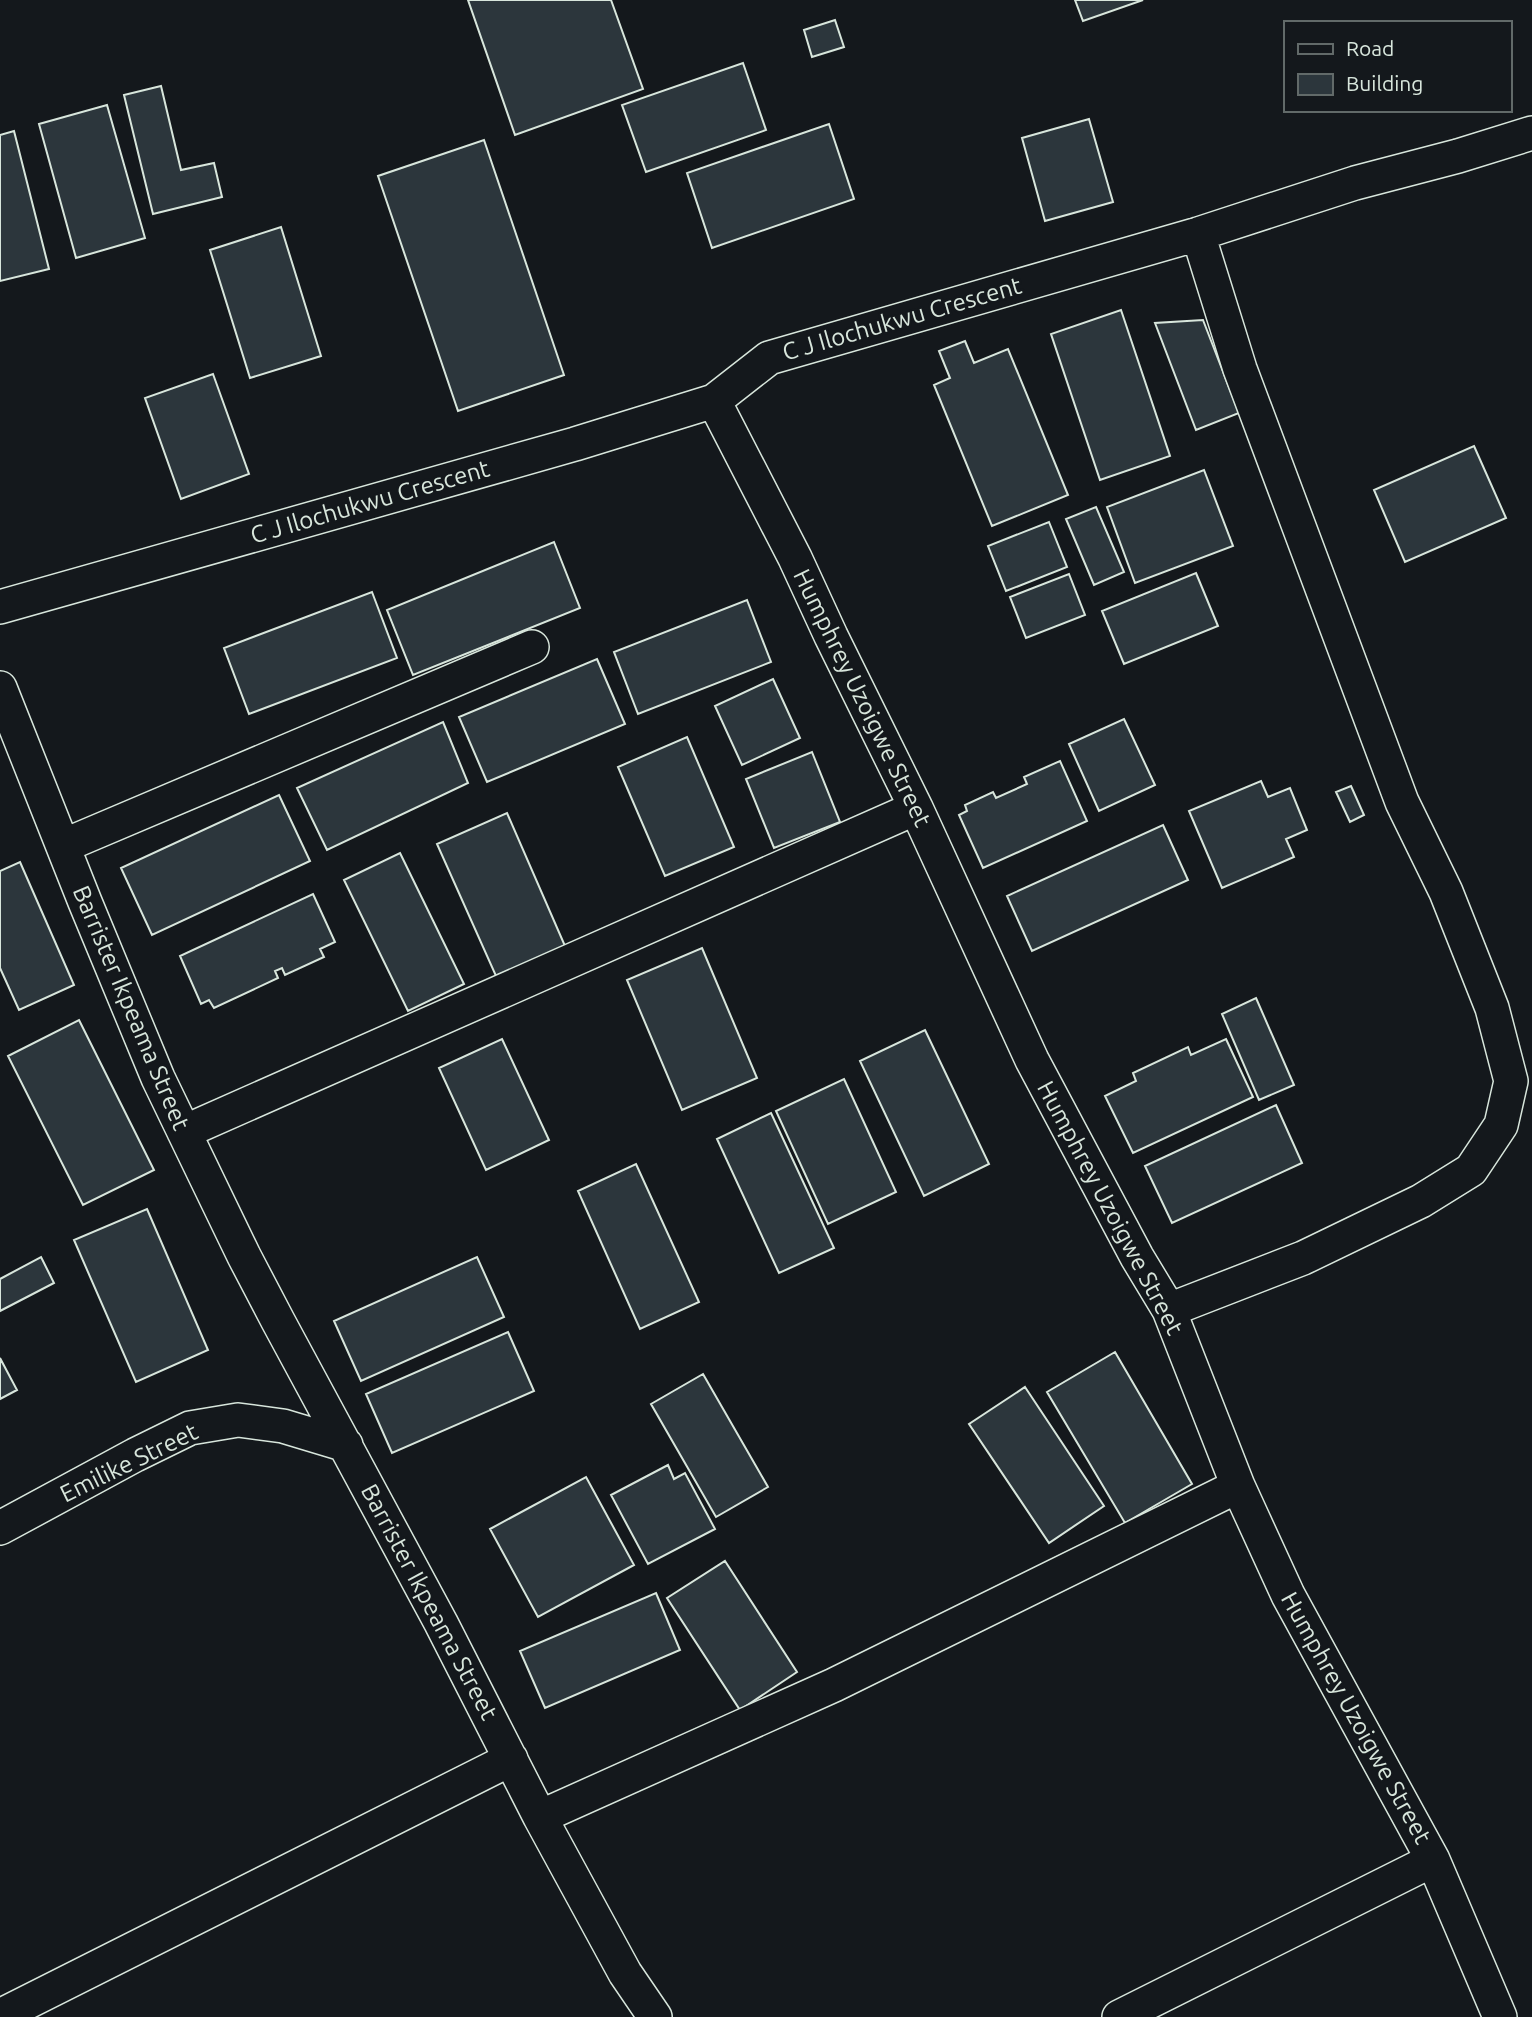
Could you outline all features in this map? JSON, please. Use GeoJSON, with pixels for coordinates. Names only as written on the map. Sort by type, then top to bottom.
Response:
{"type":"FeatureCollection","features":[{"type":"Feature","properties":{"kind":"street","name":"C J Ilochukwu Crescent"},"geometry":{"type":"LineString","coordinates":[[0,607],[575,444],[714,401],[769,358],[1198,234],[1354,183],[1458,156],[1532,133]]}},
{"type":"Feature","properties":{"kind":"street"},"geometry":{"type":"LineString","coordinates":[[1169,1310],[1303,1258],[1421,1201],[1471,1170],[1501,1125],[1511,1081],[1492,1008],[1446,892],[1402,802],[1240,369],[1198,234]]}},
{"type":"Feature","properties":{"kind":"street","name":"Humphrey Uzoigwe Street"},"geometry":{"type":"LineString","coordinates":[[714,401],[795,558],[916,808],[1032,1060],[1137,1256],[1169,1310],[1238,1486],[1288,1595],[1433,1860],[1500,2017]]}},
{"type":"Feature","properties":{"kind":"street"},"geometry":{"type":"LineString","coordinates":[[63,846],[532,647]]}},
{"type":"Feature","properties":{"kind":"street","name":"Barrister Ikpeama Street"},"geometry":{"type":"LineString","coordinates":[[0,688],[158,1078],[184,1132],[278,1321],[441,1623],[540,1817],[625,1973],[655,2017]]}},
{"type":"Feature","properties":{"kind":"street"},"geometry":{"type":"LineString","coordinates":[[184,1132],[916,808]]}},
{"type":"Feature","properties":{"kind":"street","name":"Emilike Street"},"geometry":{"type":"LineString","coordinates":[[0,1528],[190,1428],[238,1420],[283,1426],[346,1446]]}},
{"type":"Feature","properties":{"kind":"street"},"geometry":{"type":"LineString","coordinates":[[540,1817],[834,1685],[1238,1486]]}},
{"type":"Feature","properties":{"kind":"street"},"geometry":{"type":"LineString","coordinates":[[0,2016],[511,1759]]}},
{"type":"Feature","properties":{"kind":"street"},"geometry":{"type":"LineString","coordinates":[[1119,2017],[1433,1860]]}},
{"type":"Feature","properties":{"kind":"building"},"geometry":{"type":"Polygon","coordinates":[[[468,0],[611,0],[643,89],[515,135],[468,0]]]}},
{"type":"Feature","properties":{"kind":"building"},"geometry":{"type":"Polygon","coordinates":[[[1075,0],[1143,0],[1083,21],[1075,0]]]}},
{"type":"Feature","properties":{"kind":"building"},"geometry":{"type":"Polygon","coordinates":[[[835,20],[844,47],[812,57],[804,30],[835,20]]]}},
{"type":"Feature","properties":{"kind":"building"},"geometry":{"type":"Polygon","coordinates":[[[743,63],[766,130],[646,172],[622,105],[743,63]]]}},
{"type":"Feature","properties":{"kind":"building"},"geometry":{"type":"Polygon","coordinates":[[[161,86],[181,170],[214,163],[222,197],[153,214],[124,95],[161,86]]]}},
{"type":"Feature","properties":{"kind":"building"},"geometry":{"type":"Polygon","coordinates":[[[107,105],[145,238],[76,258],[39,124],[107,105]]]}},
{"type":"Feature","properties":{"kind":"building"},"geometry":{"type":"Polygon","coordinates":[[[1089,119],[1113,202],[1045,221],[1022,138],[1089,119]]]}},
{"type":"Feature","properties":{"kind":"building"},"geometry":{"type":"Polygon","coordinates":[[[829,124],[854,199],[712,248],[687,173],[829,124]]]}},
{"type":"Feature","properties":{"kind":"building"},"geometry":{"type":"Polygon","coordinates":[[[14,131],[49,269],[0,281],[0,135],[14,131]]]}},
{"type":"Feature","properties":{"kind":"building"},"geometry":{"type":"Polygon","coordinates":[[[484,140],[564,375],[458,411],[378,176],[484,140]]]}},
{"type":"Feature","properties":{"kind":"building"},"geometry":{"type":"Polygon","coordinates":[[[281,227],[321,356],[250,378],[210,250],[281,227]]]}},
{"type":"Feature","properties":{"kind":"building"},"geometry":{"type":"Polygon","coordinates":[[[1121,310],[1170,456],[1100,480],[1051,334],[1121,310]]]}},
{"type":"Feature","properties":{"kind":"building"},"geometry":{"type":"Polygon","coordinates":[[[1203,320],[1239,413],[1196,430],[1155,323],[1203,320]]]}},
{"type":"Feature","properties":{"kind":"building"},"geometry":{"type":"Polygon","coordinates":[[[965,341],[974,363],[1008,349],[1068,495],[992,526],[934,385],[950,378],[939,351],[965,341]]]}},
{"type":"Feature","properties":{"kind":"building"},"geometry":{"type":"Polygon","coordinates":[[[213,374],[249,474],[181,499],[145,398],[213,374]]]}},
{"type":"Feature","properties":{"kind":"building"},"geometry":{"type":"Polygon","coordinates":[[[1474,446],[1506,518],[1405,562],[1374,490],[1474,446]]]}},
{"type":"Feature","properties":{"kind":"building"},"geometry":{"type":"Polygon","coordinates":[[[1204,470],[1233,546],[1135,583],[1107,507],[1204,470]]]}},
{"type":"Feature","properties":{"kind":"building"},"geometry":{"type":"Polygon","coordinates":[[[1096,507],[1124,572],[1094,585],[1066,519],[1096,507]]]}},
{"type":"Feature","properties":{"kind":"building"},"geometry":{"type":"Polygon","coordinates":[[[1049,522],[1067,567],[1006,591],[988,546],[1049,522]]]}},
{"type":"Feature","properties":{"kind":"building"},"geometry":{"type":"Polygon","coordinates":[[[554,542],[580,608],[413,675],[387,610],[554,542]]]}},
{"type":"Feature","properties":{"kind":"building"},"geometry":{"type":"Polygon","coordinates":[[[1196,573],[1218,626],[1124,664],[1102,611],[1196,573]]]}},
{"type":"Feature","properties":{"kind":"building"},"geometry":{"type":"Polygon","coordinates":[[[1069,574],[1085,615],[1026,638],[1010,597],[1069,574]]]}},
{"type":"Feature","properties":{"kind":"building"},"geometry":{"type":"Polygon","coordinates":[[[372,592],[397,658],[249,714],[224,648],[372,592]]]}},
{"type":"Feature","properties":{"kind":"building"},"geometry":{"type":"Polygon","coordinates":[[[747,600],[771,662],[638,714],[614,652],[747,600]]]}},
{"type":"Feature","properties":{"kind":"building"},"geometry":{"type":"Polygon","coordinates":[[[597,659],[625,724],[487,782],[459,717],[597,659]]]}},
{"type":"Feature","properties":{"kind":"building"},"geometry":{"type":"Polygon","coordinates":[[[773,679],[800,738],[742,765],[715,706],[773,679]]]}},
{"type":"Feature","properties":{"kind":"building"},"geometry":{"type":"Polygon","coordinates":[[[1124,719],[1155,785],[1099,811],[1069,744],[1124,719]]]}},
{"type":"Feature","properties":{"kind":"building"},"geometry":{"type":"Polygon","coordinates":[[[443,722],[468,783],[327,850],[297,788],[443,722]]]}},
{"type":"Feature","properties":{"kind":"building"},"geometry":{"type":"Polygon","coordinates":[[[687,737],[734,847],[665,876],[618,767],[687,737]]]}},
{"type":"Feature","properties":{"kind":"building"},"geometry":{"type":"Polygon","coordinates":[[[812,752],[840,822],[774,848],[746,779],[812,752]]]}},
{"type":"Feature","properties":{"kind":"building"},"geometry":{"type":"Polygon","coordinates":[[[1060,761],[1087,821],[983,868],[959,815],[967,811],[965,805],[993,792],[996,798],[1027,784],[1024,777],[1060,761]]]}},
{"type":"Feature","properties":{"kind":"building"},"geometry":{"type":"Polygon","coordinates":[[[1261,781],[1268,797],[1290,788],[1307,830],[1286,839],[1294,857],[1222,888],[1189,811],[1261,781]]]}},
{"type":"Feature","properties":{"kind":"building"},"geometry":{"type":"Polygon","coordinates":[[[1351,786],[1364,815],[1350,822],[1336,792],[1351,786]]]}},
{"type":"Feature","properties":{"kind":"building"},"geometry":{"type":"Polygon","coordinates":[[[279,795],[310,861],[152,935],[121,868],[279,795]]]}},
{"type":"Feature","properties":{"kind":"building"},"geometry":{"type":"Polygon","coordinates":[[[507,813],[565,946],[496,976],[437,844],[507,813]]]}},
{"type":"Feature","properties":{"kind":"building"},"geometry":{"type":"Polygon","coordinates":[[[1163,825],[1188,880],[1032,951],[1007,896],[1163,825]]]}},
{"type":"Feature","properties":{"kind":"building"},"geometry":{"type":"Polygon","coordinates":[[[400,853],[464,984],[408,1011],[344,880],[400,853]]]}},
{"type":"Feature","properties":{"kind":"building"},"geometry":{"type":"Polygon","coordinates":[[[20,862],[74,985],[19,1010],[0,968],[0,871],[20,862]]]}},
{"type":"Feature","properties":{"kind":"building"},"geometry":{"type":"Polygon","coordinates":[[[313,894],[335,942],[320,949],[324,957],[285,975],[282,968],[275,971],[278,978],[214,1008],[209,1000],[201,1004],[180,956],[313,894]]]}},
{"type":"Feature","properties":{"kind":"building"},"geometry":{"type":"Polygon","coordinates":[[[702,948],[757,1078],[682,1110],[627,980],[702,948]]]}},
{"type":"Feature","properties":{"kind":"building"},"geometry":{"type":"Polygon","coordinates":[[[1256,998],[1294,1085],[1259,1100],[1222,1014],[1256,998]]]}},
{"type":"Feature","properties":{"kind":"building"},"geometry":{"type":"Polygon","coordinates":[[[79,1020],[154,1170],[83,1205],[8,1056],[79,1020]]]}},
{"type":"Feature","properties":{"kind":"building"},"geometry":{"type":"Polygon","coordinates":[[[925,1030],[989,1164],[924,1196],[860,1061],[925,1030]]]}},
{"type":"Feature","properties":{"kind":"building"},"geometry":{"type":"Polygon","coordinates":[[[502,1039],[549,1140],[486,1170],[439,1068],[502,1039]]]}},
{"type":"Feature","properties":{"kind":"building"},"geometry":{"type":"Polygon","coordinates":[[[1226,1039],[1253,1097],[1133,1153],[1105,1096],[1136,1081],[1133,1073],[1188,1047],[1191,1055],[1226,1039]]]}},
{"type":"Feature","properties":{"kind":"building"},"geometry":{"type":"Polygon","coordinates":[[[844,1079],[896,1192],[828,1224],[776,1111],[844,1079]]]}},
{"type":"Feature","properties":{"kind":"building"},"geometry":{"type":"Polygon","coordinates":[[[1276,1105],[1302,1163],[1172,1223],[1145,1166],[1276,1105]]]}},
{"type":"Feature","properties":{"kind":"building"},"geometry":{"type":"Polygon","coordinates":[[[771,1113],[834,1248],[779,1273],[717,1139],[771,1113]]]}},
{"type":"Feature","properties":{"kind":"building"},"geometry":{"type":"Polygon","coordinates":[[[636,1164],[699,1302],[640,1329],[578,1191],[636,1164]]]}},
{"type":"Feature","properties":{"kind":"building"},"geometry":{"type":"Polygon","coordinates":[[[147,1209],[208,1350],[136,1382],[74,1240],[147,1209]]]}},
{"type":"Feature","properties":{"kind":"building"},"geometry":{"type":"Polygon","coordinates":[[[41,1257],[54,1283],[0,1311],[0,1279],[41,1257]]]}},
{"type":"Feature","properties":{"kind":"building"},"geometry":{"type":"Polygon","coordinates":[[[477,1257],[504,1317],[361,1381],[334,1321],[477,1257]]]}},
{"type":"Feature","properties":{"kind":"building"},"geometry":{"type":"Polygon","coordinates":[[[508,1332],[534,1391],[392,1453],[366,1394],[508,1332]]]}},
{"type":"Feature","properties":{"kind":"building"},"geometry":{"type":"Polygon","coordinates":[[[1115,1352],[1192,1484],[1125,1523],[1047,1392],[1115,1352]]]}},
{"type":"Feature","properties":{"kind":"building"},"geometry":{"type":"Polygon","coordinates":[[[0,1358],[17,1390],[0,1399],[0,1358]]]}},
{"type":"Feature","properties":{"kind":"building"},"geometry":{"type":"Polygon","coordinates":[[[703,1374],[768,1487],[716,1517],[651,1404],[703,1374]]]}},
{"type":"Feature","properties":{"kind":"building"},"geometry":{"type":"Polygon","coordinates":[[[1025,1387],[1104,1506],[1049,1543],[969,1424],[1025,1387]]]}},
{"type":"Feature","properties":{"kind":"building"},"geometry":{"type":"Polygon","coordinates":[[[668,1465],[674,1479],[685,1473],[715,1529],[648,1564],[611,1495],[668,1465]]]}},
{"type":"Feature","properties":{"kind":"building"},"geometry":{"type":"Polygon","coordinates":[[[586,1477],[634,1565],[538,1617],[490,1529],[586,1477]]]}},
{"type":"Feature","properties":{"kind":"building"},"geometry":{"type":"Polygon","coordinates":[[[725,1561],[797,1672],[740,1710],[667,1598],[725,1561]]]}},
{"type":"Feature","properties":{"kind":"building"},"geometry":{"type":"Polygon","coordinates":[[[656,1593],[680,1650],[545,1708],[520,1651],[656,1593]]]}}]}
